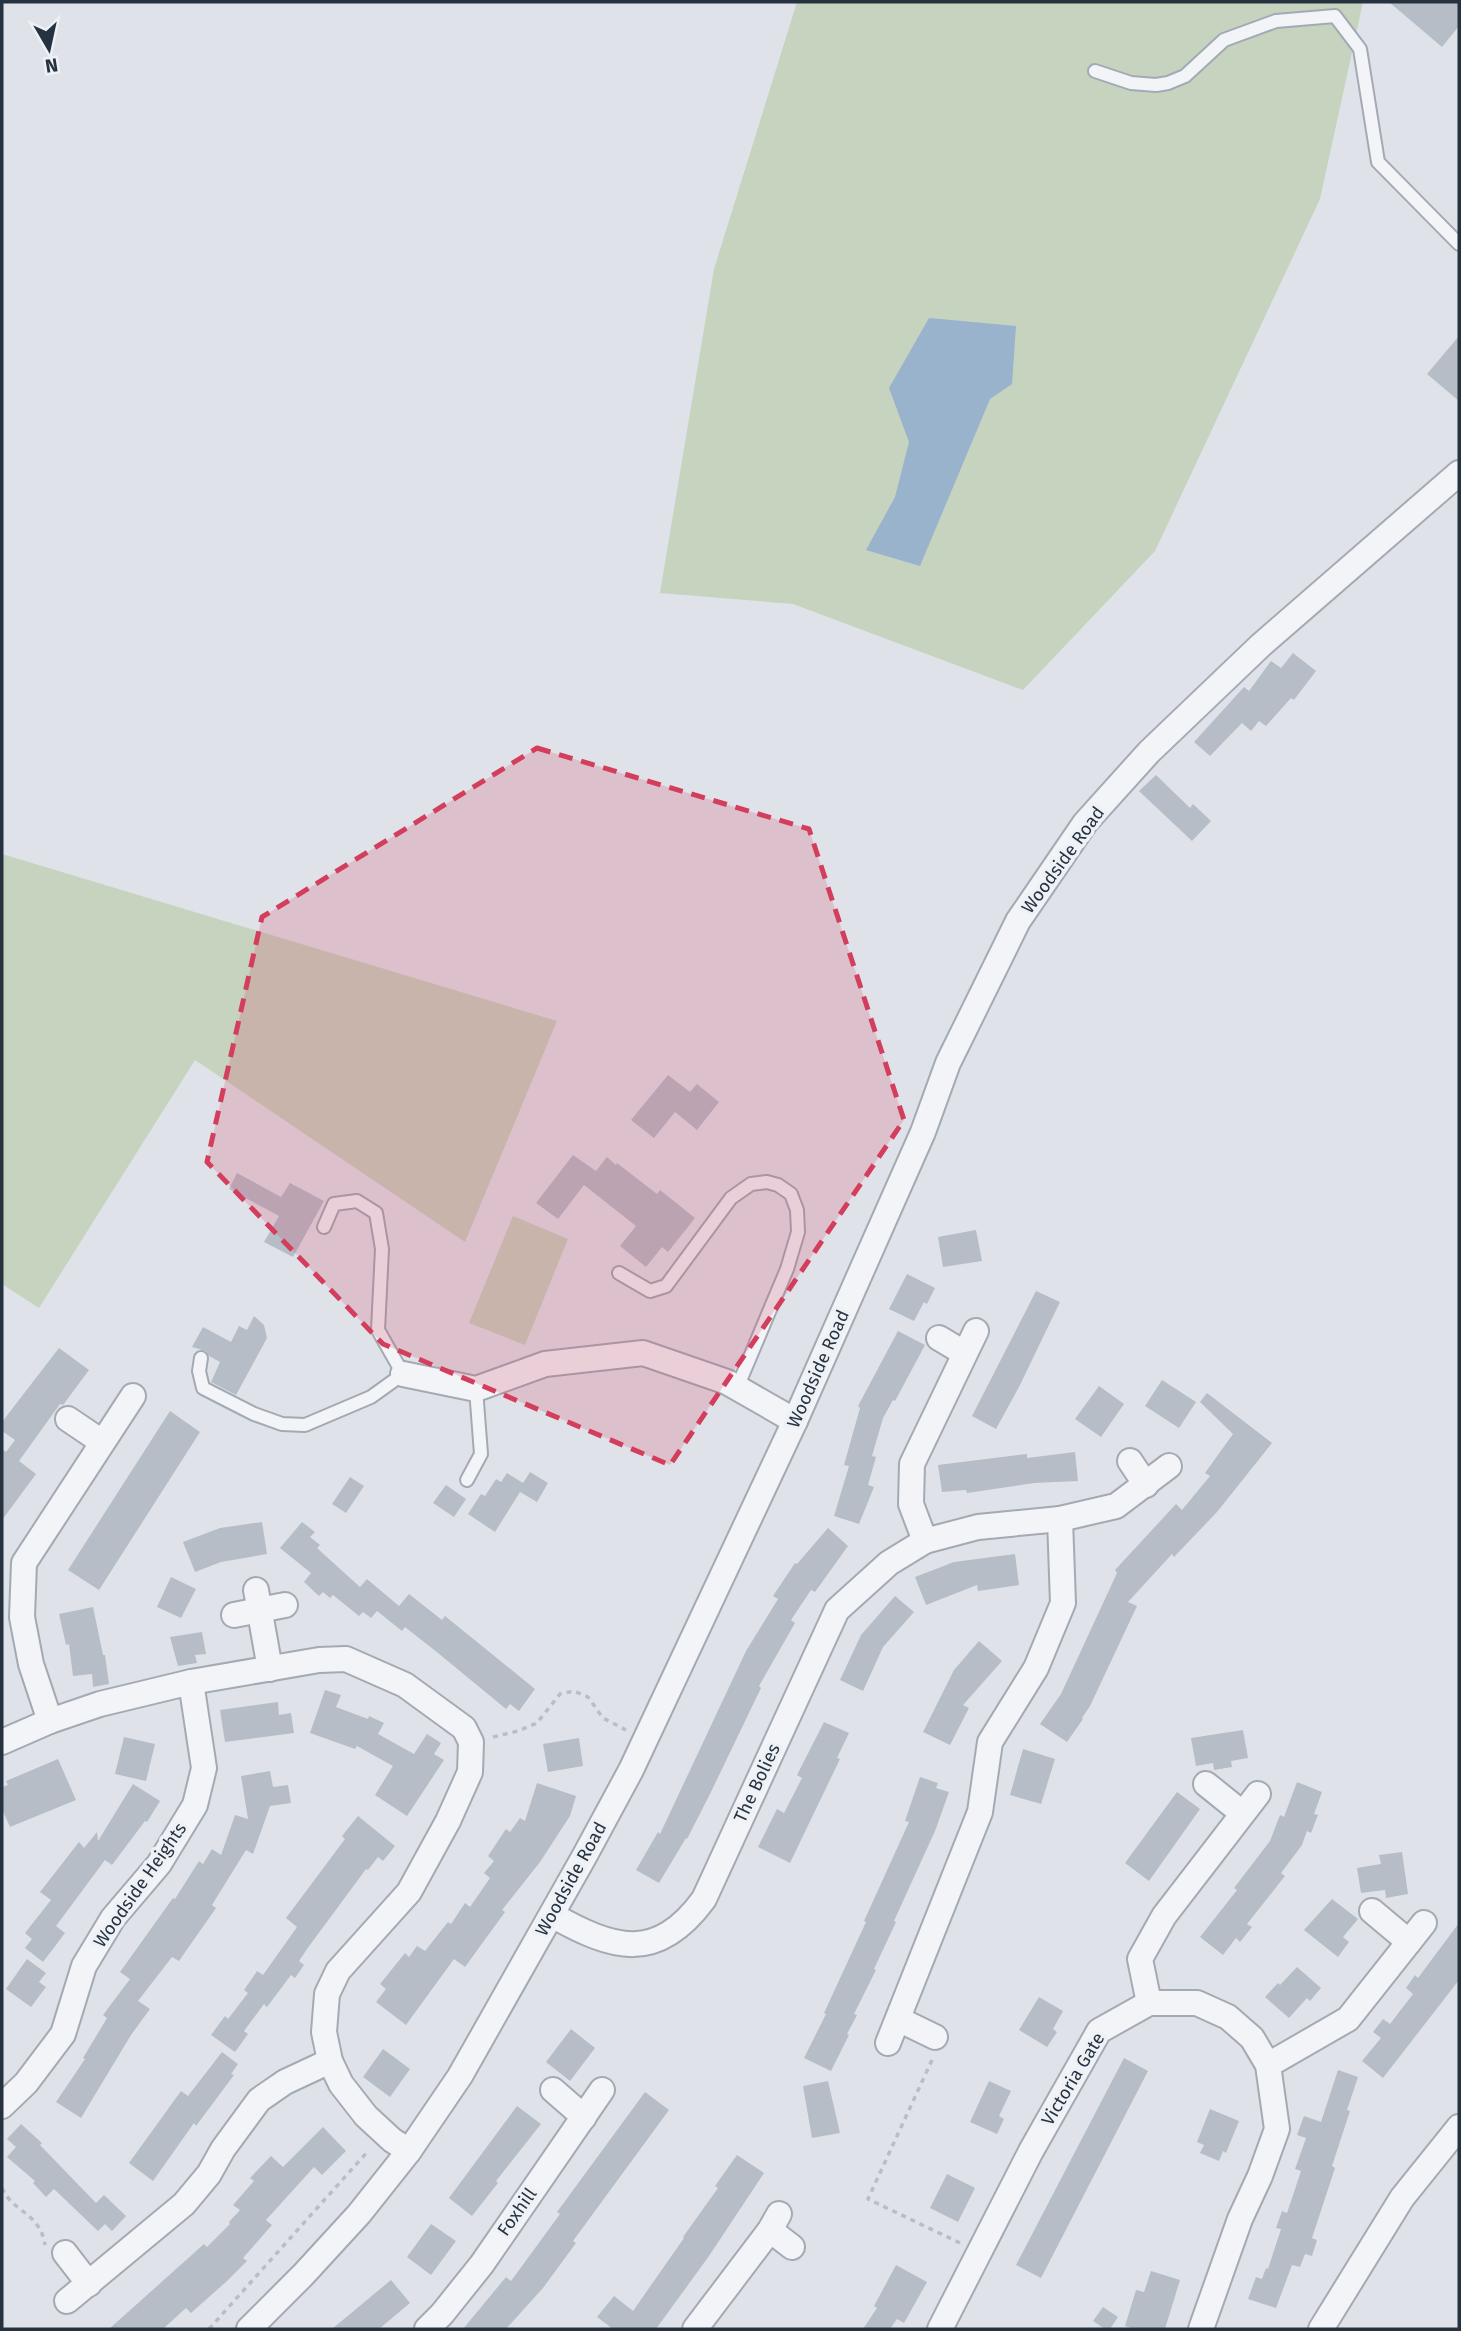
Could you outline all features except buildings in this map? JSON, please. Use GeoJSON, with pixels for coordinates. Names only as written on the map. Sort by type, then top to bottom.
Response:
{"type":"FeatureCollection","features":[{"type":"Feature","properties":{"kind":"street","name":"Woodside Road"},"geometry":{"type":"LineString","coordinates":[[249,2329],[359,2214],[409,2151],[460,2076],[552,1915],[646,1739],[795,1421],[923,1132],[948,1063],[1018,921],[1085,823],[1149,752],[1261,645],[1459,473]]}},
{"type":"Feature","properties":{"kind":"street"},"geometry":{"type":"LineString","coordinates":[[925,1541],[911,1504],[912,1464],[976,1331]]}},
{"type":"Feature","properties":{"kind":"street"},"geometry":{"type":"LineString","coordinates":[[939,1338],[964,1353]]}},
{"type":"Feature","properties":{"kind":"street"},"geometry":{"type":"LineString","coordinates":[[403,1374],[477,1388],[545,1364],[643,1353],[727,1382],[795,1421]]}},
{"type":"Feature","properties":{"kind":"street"},"geometry":{"type":"LineString","coordinates":[[50,1721],[31,1664],[22,1617],[24,1563],[133,1396]]}},
{"type":"Feature","properties":{"kind":"street"},"geometry":{"type":"LineString","coordinates":[[68,1419],[102,1442]]}},
{"type":"Feature","properties":{"kind":"street"},"geometry":{"type":"LineString","coordinates":[[1130,1461],[1146,1485]]}},
{"type":"Feature","properties":{"kind":"street","name":"The Bolies"},"geometry":{"type":"LineString","coordinates":[[552,1915],[613,1943],[625,1944],[649,1944],[672,1934],[690,1919],[704,1899],[837,1610],[889,1563],[925,1541],[978,1527],[1060,1519],[1116,1506],[1169,1466]]}},
{"type":"Feature","properties":{"kind":"street"},"geometry":{"type":"LineString","coordinates":[[888,2043],[980,1812],[990,1742],[1036,1668],[1063,1602],[1060,1519]]}},
{"type":"Feature","properties":{"kind":"street"},"geometry":{"type":"LineString","coordinates":[[258,1600],[270,1669]]}},
{"type":"Feature","properties":{"kind":"street"},"geometry":{"type":"LineString","coordinates":[[234,1615],[258,1600],[285,1605]]}},
{"type":"Feature","properties":{"kind":"street"},"geometry":{"type":"LineString","coordinates":[[2,1742],[50,1721],[100,1704],[191,1682],[318,1660],[346,1659],[405,1685],[464,1728],[471,1742],[470,1772],[448,1821],[409,1892],[338,1971],[327,1994],[324,2032],[330,2061],[341,2084],[366,2116],[409,2151]]}},
{"type":"Feature","properties":{"kind":"street","name":"Woodside Heights"},"geometry":{"type":"LineString","coordinates":[[2,2106],[26,2083],[63,2034],[84,1966],[113,1918],[159,1864],[195,1805],[204,1768],[191,1682]]}},
{"type":"Feature","properties":{"kind":"street"},"geometry":{"type":"LineString","coordinates":[[1149,2003],[1140,1959],[1164,1916],[1250,1804],[1206,1784]]}},
{"type":"Feature","properties":{"kind":"street"},"geometry":{"type":"LineString","coordinates":[[1268,2065],[1348,2019],[1416,1932],[1372,1911]]}},
{"type":"Feature","properties":{"kind":"street","name":"Victoria Gate"},"geometry":{"type":"LineString","coordinates":[[940,2329],[1031,2151],[1099,2031],[1149,2003],[1197,2003],[1228,2017],[1252,2038],[1268,2065],[1277,2129],[1260,2176],[1240,2219],[1201,2329]]}},
{"type":"Feature","properties":{"kind":"street"},"geometry":{"type":"LineString","coordinates":[[898,2019],[935,2037]]}},
{"type":"Feature","properties":{"kind":"street"},"geometry":{"type":"LineString","coordinates":[[67,2301],[184,2204],[209,2174],[223,2148],[259,2100],[285,2082],[330,2061]]}},
{"type":"Feature","properties":{"kind":"street"},"geometry":{"type":"LineString","coordinates":[[553,2090],[584,2116]]}},
{"type":"Feature","properties":{"kind":"street","name":"Foxhill"},"geometry":{"type":"LineString","coordinates":[[427,2329],[482,2264],[602,2090]]}},
{"type":"Feature","properties":{"kind":"street"},"geometry":{"type":"LineString","coordinates":[[1321,2329],[1402,2198],[1459,2127]]}},
{"type":"Feature","properties":{"kind":"street"},"geometry":{"type":"LineString","coordinates":[[695,2329],[774,2222],[792,2247]]}},
{"type":"Feature","properties":{"kind":"street"},"geometry":{"type":"LineString","coordinates":[[65,2253],[89,2284]]}},
{"type":"Feature","properties":{"kind":"lane"},"geometry":{"type":"LineString","coordinates":[[1095,71],[1131,83],[1168,83],[1185,76],[1224,40],[1276,21],[1335,16],[1360,49],[1378,162],[1459,244]]}},
{"type":"Feature","properties":{"kind":"lane"},"geometry":{"type":"LineString","coordinates":[[619,1273],[650,1291],[666,1286],[731,1198],[751,1184],[768,1182],[791,1194],[797,1210],[798,1232],[787,1269],[737,1388]]}},
{"type":"Feature","properties":{"kind":"lane"},"geometry":{"type":"LineString","coordinates":[[201,1358],[199,1371],[203,1388],[238,1407],[282,1424],[305,1425],[371,1397],[403,1374],[378,1330],[382,1249],[376,1213],[356,1201],[334,1204],[324,1227]]}},
{"type":"Feature","properties":{"kind":"lane"},"geometry":{"type":"LineString","coordinates":[[467,1480],[481,1454],[477,1388]]}},
{"type":"Feature","properties":{"kind":"path"},"geometry":{"type":"LineString","coordinates":[[471,1742],[518,1731],[537,1723],[560,1694],[573,1691],[588,1697],[603,1718],[646,1739]]}},
{"type":"Feature","properties":{"kind":"path"},"geometry":{"type":"LineString","coordinates":[[935,2037],[935,2053],[868,2199],[981,2252]]}},
{"type":"Feature","properties":{"kind":"path"},"geometry":{"type":"LineString","coordinates":[[209,2329],[384,2133]]}},
{"type":"Feature","properties":{"kind":"path"},"geometry":{"type":"LineString","coordinates":[[2,2188],[7,2200],[27,2212],[37,2222]]}},
{"type":"Feature","properties":{"kind":"highlighted area"},"geometry":{"type":"Polygon","coordinates":[[[537,748],[809,829],[904,1120],[670,1465],[383,1344],[207,1162],[262,917],[537,748]]]}},
{"type":"Feature","properties":{"kind":"green space"},"geometry":{"type":"Polygon","coordinates":[[[797,2],[1363,2],[1320,199],[1155,551],[1023,690],[793,604],[660,593],[714,269],[797,2]]]}},
{"type":"Feature","properties":{"kind":"green space"},"geometry":{"type":"Polygon","coordinates":[[[2,854],[557,1021],[465,1242],[195,1060],[39,1308],[2,1284],[2,854]]]}},
{"type":"Feature","properties":{"kind":"green space"},"geometry":{"type":"Polygon","coordinates":[[[513,1216],[568,1239],[525,1345],[469,1323],[513,1216]]]}},
{"type":"Feature","properties":{"kind":"water"},"geometry":{"type":"Polygon","coordinates":[[[929,318],[1016,326],[1012,384],[990,399],[920,566],[866,550],[895,497],[909,442],[889,388],[929,318]]]}}]}
